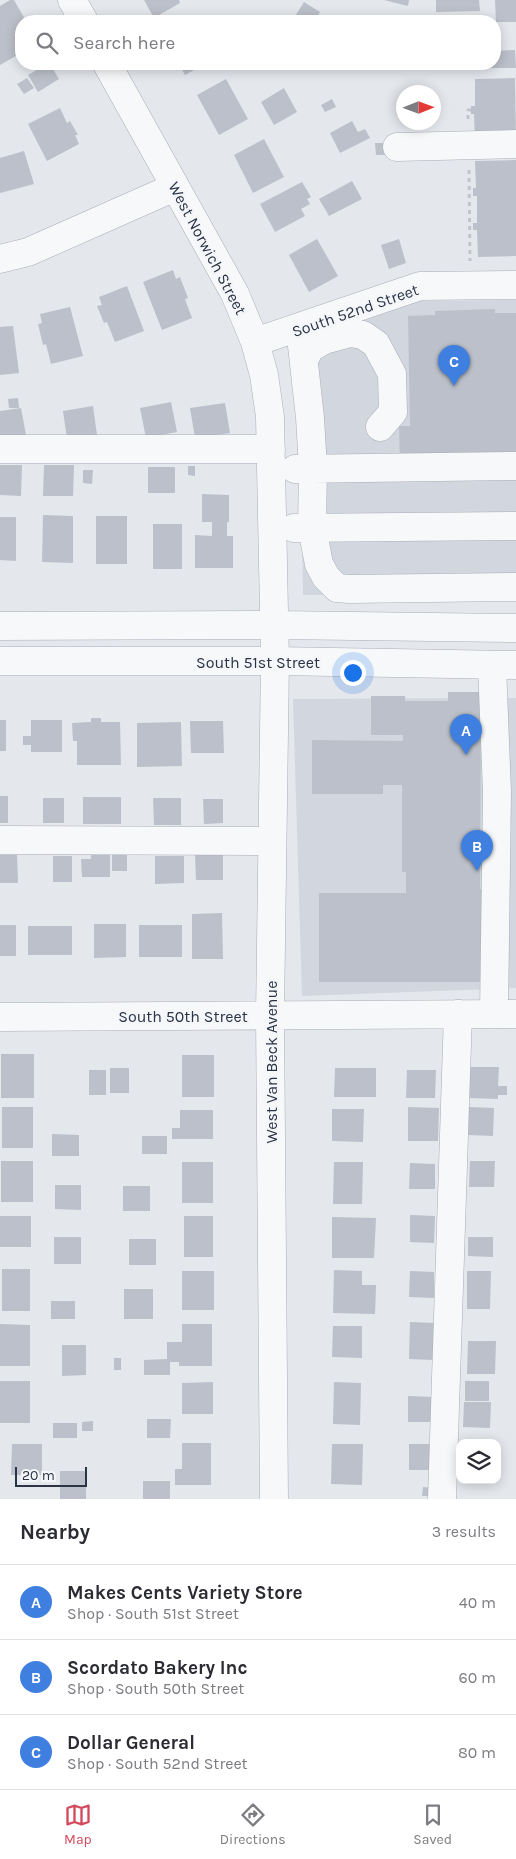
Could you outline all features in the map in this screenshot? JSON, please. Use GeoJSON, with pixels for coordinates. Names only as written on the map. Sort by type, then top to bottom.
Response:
{"type":"FeatureCollection","features":[{"type":"Feature","properties":{"kind":"street"},"geometry":{"type":"LineString","coordinates":[[72,0],[81,15]]}},
{"type":"Feature","properties":{"kind":"street","name":"West Norwich Street"},"geometry":{"type":"LineString","coordinates":[[110,70],[235,294],[256,342],[264,375],[270,417],[274,625]]}},
{"type":"Feature","properties":{"kind":"street"},"geometry":{"type":"LineString","coordinates":[[397,147],[516,144]]}},
{"type":"Feature","properties":{"kind":"street"},"geometry":{"type":"LineString","coordinates":[[0,259],[28,252],[175,187]]}},
{"type":"Feature","properties":{"kind":"street","name":"South 52nd Street"},"geometry":{"type":"LineString","coordinates":[[256,342],[420,286],[516,285]]}},
{"type":"Feature","properties":{"kind":"street"},"geometry":{"type":"LineString","coordinates":[[348,311],[364,335],[380,382],[380,468]]}},
{"type":"Feature","properties":{"kind":"street"},"geometry":{"type":"LineString","coordinates":[[300,328],[310,418],[312,528],[320,564],[326,577],[337,588],[348,589],[516,587]]}},
{"type":"Feature","properties":{"kind":"street"},"geometry":{"type":"LineString","coordinates":[[304,360],[310,348],[324,340],[350,333],[364,335]]}},
{"type":"Feature","properties":{"kind":"street"},"geometry":{"type":"LineString","coordinates":[[0,449],[271,459],[312,468],[516,466]]}},
{"type":"Feature","properties":{"kind":"street"},"geometry":{"type":"LineString","coordinates":[[273,528],[516,526]]}},
{"type":"Feature","properties":{"kind":"street"},"geometry":{"type":"LineString","coordinates":[[0,626],[274,625],[516,628]]}},
{"type":"Feature","properties":{"kind":"street","name":"West Van Beck Avenue"},"geometry":{"type":"LineString","coordinates":[[274,625],[270,1016],[274,1499]]}},
{"type":"Feature","properties":{"kind":"street","name":"South 51st Street"},"geometry":{"type":"LineString","coordinates":[[0,661],[275,661],[504,665]]}},
{"type":"Feature","properties":{"kind":"street"},"geometry":{"type":"LineString","coordinates":[[504,665],[497,792],[505,1014]]}},
{"type":"Feature","properties":{"kind":"street"},"geometry":{"type":"LineString","coordinates":[[0,840],[271,840]]}},
{"type":"Feature","properties":{"kind":"street"},"geometry":{"type":"LineString","coordinates":[[442,1499],[458,1014]]}},
{"type":"Feature","properties":{"kind":"street","name":"South 50th Street"},"geometry":{"type":"LineString","coordinates":[[0,1017],[505,1014]]}},
{"type":"Feature","properties":{"kind":"path"},"geometry":{"type":"LineString","coordinates":[[471,110],[468,110],[468,145],[472,286]]}},
{"type":"Feature","properties":{"kind":"shaded area"},"geometry":{"type":"Polygon","coordinates":[[[516,300],[516,595],[303,595],[301,453],[288,348],[418,301],[516,300]]]}},
{"type":"Feature","properties":{"kind":"shaded area"},"geometry":{"type":"Polygon","coordinates":[[[516,698],[516,988],[302,996],[293,699],[516,698]]]}},
{"type":"Feature","properties":{"kind":"building"},"geometry":{"type":"Polygon","coordinates":[[[10,0],[14,0],[23,15],[15,15],[15,56],[0,65],[0,6],[10,0]]]}},
{"type":"Feature","properties":{"kind":"building"},"geometry":{"type":"Polygon","coordinates":[[[144,0],[179,0],[180,3],[159,15],[152,15],[144,0]]]}},
{"type":"Feature","properties":{"kind":"building"},"geometry":{"type":"Polygon","coordinates":[[[384,0],[409,0],[408,6],[384,0]]]}},
{"type":"Feature","properties":{"kind":"building"},"geometry":{"type":"Polygon","coordinates":[[[436,0],[479,0],[480,11],[436,12],[436,0]]]}},
{"type":"Feature","properties":{"kind":"building"},"geometry":{"type":"Polygon","coordinates":[[[495,0],[516,0],[516,22],[501,22],[501,15],[496,15],[495,0]]]}},
{"type":"Feature","properties":{"kind":"building"},"geometry":{"type":"Polygon","coordinates":[[[304,2],[320,12],[318,15],[296,15],[304,2]]]}},
{"type":"Feature","properties":{"kind":"building"},"geometry":{"type":"Polygon","coordinates":[[[515,50],[516,68],[501,68],[501,51],[515,50]]]}},
{"type":"Feature","properties":{"kind":"building"},"geometry":{"type":"Polygon","coordinates":[[[37,70],[54,70],[59,79],[38,92],[28,75],[37,70]]]}},
{"type":"Feature","properties":{"kind":"building"},"geometry":{"type":"Polygon","coordinates":[[[182,70],[194,70],[185,75],[182,70]]]}},
{"type":"Feature","properties":{"kind":"building"},"geometry":{"type":"Polygon","coordinates":[[[27,78],[34,88],[24,94],[17,84],[27,78]]]}},
{"type":"Feature","properties":{"kind":"building"},"geometry":{"type":"Polygon","coordinates":[[[515,78],[516,141],[475,142],[474,114],[471,114],[471,106],[475,106],[475,79],[515,78]]]}},
{"type":"Feature","properties":{"kind":"building"},"geometry":{"type":"Polygon","coordinates":[[[226,79],[248,119],[219,135],[197,95],[226,79]]]}},
{"type":"Feature","properties":{"kind":"building"},"geometry":{"type":"Polygon","coordinates":[[[284,88],[297,112],[274,125],[261,102],[284,88]]]}},
{"type":"Feature","properties":{"kind":"building"},"geometry":{"type":"Polygon","coordinates":[[[332,99],[336,107],[325,112],[321,105],[332,99]]]}},
{"type":"Feature","properties":{"kind":"building"},"geometry":{"type":"Polygon","coordinates":[[[60,108],[67,123],[70,121],[78,135],[75,135],[79,144],[47,161],[28,124],[60,108]]]}},
{"type":"Feature","properties":{"kind":"building"},"geometry":{"type":"Polygon","coordinates":[[[352,121],[358,132],[365,129],[370,138],[340,153],[330,133],[352,121]]]}},
{"type":"Feature","properties":{"kind":"building"},"geometry":{"type":"Polygon","coordinates":[[[264,139],[284,177],[253,193],[234,155],[264,139]]]}},
{"type":"Feature","properties":{"kind":"building"},"geometry":{"type":"Polygon","coordinates":[[[375,143],[384,143],[385,155],[376,155],[375,143]]]}},
{"type":"Feature","properties":{"kind":"building"},"geometry":{"type":"Polygon","coordinates":[[[24,151],[34,184],[0,193],[0,158],[24,151]]]}},
{"type":"Feature","properties":{"kind":"building"},"geometry":{"type":"Polygon","coordinates":[[[516,160],[516,256],[478,257],[477,230],[473,230],[473,223],[477,223],[477,196],[473,196],[473,188],[476,188],[475,161],[516,160]]]}},
{"type":"Feature","properties":{"kind":"building"},"geometry":{"type":"Polygon","coordinates":[[[352,181],[362,199],[329,216],[319,199],[352,181]]]}},
{"type":"Feature","properties":{"kind":"building"},"geometry":{"type":"Polygon","coordinates":[[[302,182],[311,197],[307,199],[310,204],[301,209],[305,216],[275,232],[260,204],[302,182]]]}},
{"type":"Feature","properties":{"kind":"building"},"geometry":{"type":"Polygon","coordinates":[[[317,239],[338,276],[309,292],[289,255],[317,239]]]}},
{"type":"Feature","properties":{"kind":"building"},"geometry":{"type":"Polygon","coordinates":[[[399,239],[406,263],[389,269],[381,245],[399,239]]]}},
{"type":"Feature","properties":{"kind":"building"},"geometry":{"type":"Polygon","coordinates":[[[173,270],[176,279],[180,277],[188,298],[185,299],[192,318],[162,330],[143,282],[173,270]]]}},
{"type":"Feature","properties":{"kind":"building"},"geometry":{"type":"Polygon","coordinates":[[[127,286],[144,331],[115,342],[107,322],[104,323],[97,306],[102,305],[99,297],[127,286]]]}},
{"type":"Feature","properties":{"kind":"building"},"geometry":{"type":"Polygon","coordinates":[[[70,307],[83,356],[51,364],[46,344],[43,345],[38,324],[42,323],[40,314],[70,307]]]}},
{"type":"Feature","properties":{"kind":"building"},"geometry":{"type":"Polygon","coordinates":[[[495,309],[495,313],[516,313],[516,459],[400,462],[399,426],[410,426],[408,316],[435,315],[435,311],[495,309]]]}},
{"type":"Feature","properties":{"kind":"building"},"geometry":{"type":"Polygon","coordinates":[[[13,326],[19,373],[0,375],[0,327],[13,326]]]}},
{"type":"Feature","properties":{"kind":"building"},"geometry":{"type":"Polygon","coordinates":[[[18,398],[19,408],[9,408],[8,399],[18,398]]]}},
{"type":"Feature","properties":{"kind":"building"},"geometry":{"type":"Polygon","coordinates":[[[171,402],[177,432],[146,438],[140,408],[171,402]]]}},
{"type":"Feature","properties":{"kind":"building"},"geometry":{"type":"Polygon","coordinates":[[[225,403],[230,433],[195,438],[190,408],[225,403]]]}},
{"type":"Feature","properties":{"kind":"building"},"geometry":{"type":"Polygon","coordinates":[[[93,406],[97,435],[67,439],[63,411],[93,406]]]}},
{"type":"Feature","properties":{"kind":"building"},"geometry":{"type":"Polygon","coordinates":[[[21,408],[26,435],[0,440],[0,411],[21,408]]]}},
{"type":"Feature","properties":{"kind":"building"},"geometry":{"type":"Polygon","coordinates":[[[0,465],[22,465],[21,496],[0,495],[0,465]]]}},
{"type":"Feature","properties":{"kind":"building"},"geometry":{"type":"Polygon","coordinates":[[[44,465],[74,465],[73,496],[43,496],[44,465]]]}},
{"type":"Feature","properties":{"kind":"building"},"geometry":{"type":"Polygon","coordinates":[[[188,466],[195,466],[195,476],[188,475],[188,466]]]}},
{"type":"Feature","properties":{"kind":"building"},"geometry":{"type":"Polygon","coordinates":[[[148,467],[175,467],[175,493],[148,493],[148,467]]]}},
{"type":"Feature","properties":{"kind":"building"},"geometry":{"type":"Polygon","coordinates":[[[83,470],[93,470],[92,484],[83,483],[83,470]]]}},
{"type":"Feature","properties":{"kind":"building"},"geometry":{"type":"Polygon","coordinates":[[[202,494],[229,495],[227,536],[233,536],[233,568],[195,568],[195,535],[212,536],[212,522],[202,522],[202,494]]]}},
{"type":"Feature","properties":{"kind":"building"},"geometry":{"type":"Polygon","coordinates":[[[43,515],[73,516],[73,563],[42,562],[43,515]]]}},
{"type":"Feature","properties":{"kind":"building"},"geometry":{"type":"Polygon","coordinates":[[[96,516],[127,516],[127,564],[96,564],[96,516]]]}},
{"type":"Feature","properties":{"kind":"building"},"geometry":{"type":"Polygon","coordinates":[[[0,517],[16,517],[16,561],[0,560],[0,517]]]}},
{"type":"Feature","properties":{"kind":"building"},"geometry":{"type":"Polygon","coordinates":[[[153,524],[182,524],[182,569],[153,569],[153,524]]]}},
{"type":"Feature","properties":{"kind":"building"},"geometry":{"type":"Polygon","coordinates":[[[448,692],[481,692],[480,889],[484,889],[483,982],[319,982],[319,893],[406,893],[406,872],[402,872],[402,785],[383,785],[383,794],[312,794],[312,740],[403,741],[403,735],[371,735],[371,696],[405,696],[405,701],[448,701],[448,692]]]}},
{"type":"Feature","properties":{"kind":"building"},"geometry":{"type":"Polygon","coordinates":[[[91,718],[101,718],[101,722],[120,722],[121,765],[77,765],[77,741],[73,741],[72,723],[91,722],[91,718]]]}},
{"type":"Feature","properties":{"kind":"building"},"geometry":{"type":"Polygon","coordinates":[[[0,720],[6,720],[6,751],[0,751],[0,720]]]}},
{"type":"Feature","properties":{"kind":"building"},"geometry":{"type":"Polygon","coordinates":[[[31,720],[62,720],[62,752],[31,752],[31,745],[23,745],[23,736],[31,736],[31,720]]]}},
{"type":"Feature","properties":{"kind":"building"},"geometry":{"type":"Polygon","coordinates":[[[190,721],[223,721],[224,753],[191,753],[190,721]]]}},
{"type":"Feature","properties":{"kind":"building"},"geometry":{"type":"Polygon","coordinates":[[[181,722],[182,766],[137,767],[137,723],[181,722]]]}},
{"type":"Feature","properties":{"kind":"building"},"geometry":{"type":"Polygon","coordinates":[[[0,796],[8,796],[8,823],[0,823],[0,796]]]}},
{"type":"Feature","properties":{"kind":"building"},"geometry":{"type":"Polygon","coordinates":[[[83,797],[121,797],[121,824],[83,824],[83,797]]]}},
{"type":"Feature","properties":{"kind":"building"},"geometry":{"type":"Polygon","coordinates":[[[43,798],[64,798],[64,823],[43,823],[43,798]]]}},
{"type":"Feature","properties":{"kind":"building"},"geometry":{"type":"Polygon","coordinates":[[[153,798],[181,798],[181,825],[154,825],[153,798]]]}},
{"type":"Feature","properties":{"kind":"building"},"geometry":{"type":"Polygon","coordinates":[[[203,799],[223,799],[223,823],[204,824],[203,799]]]}},
{"type":"Feature","properties":{"kind":"building"},"geometry":{"type":"Polygon","coordinates":[[[112,854],[127,855],[127,871],[112,871],[112,854]]]}},
{"type":"Feature","properties":{"kind":"building"},"geometry":{"type":"Polygon","coordinates":[[[195,854],[223,854],[223,880],[196,880],[195,854]]]}},
{"type":"Feature","properties":{"kind":"building"},"geometry":{"type":"Polygon","coordinates":[[[0,855],[17,855],[18,883],[0,883],[0,855]]]}},
{"type":"Feature","properties":{"kind":"building"},"geometry":{"type":"Polygon","coordinates":[[[91,855],[110,855],[110,877],[82,877],[81,859],[91,859],[91,855]]]}},
{"type":"Feature","properties":{"kind":"building"},"geometry":{"type":"Polygon","coordinates":[[[53,856],[72,856],[72,882],[53,882],[53,856]]]}},
{"type":"Feature","properties":{"kind":"building"},"geometry":{"type":"Polygon","coordinates":[[[155,856],[184,856],[184,883],[155,884],[155,856]]]}},
{"type":"Feature","properties":{"kind":"building"},"geometry":{"type":"Polygon","coordinates":[[[222,913],[223,959],[192,959],[192,914],[222,913]]]}},
{"type":"Feature","properties":{"kind":"building"},"geometry":{"type":"Polygon","coordinates":[[[94,924],[126,924],[126,957],[94,958],[94,924]]]}},
{"type":"Feature","properties":{"kind":"building"},"geometry":{"type":"Polygon","coordinates":[[[0,925],[16,925],[16,956],[0,956],[0,925]]]}},
{"type":"Feature","properties":{"kind":"building"},"geometry":{"type":"Polygon","coordinates":[[[139,925],[182,925],[182,957],[139,957],[139,925]]]}},
{"type":"Feature","properties":{"kind":"building"},"geometry":{"type":"Polygon","coordinates":[[[28,926],[72,926],[72,955],[28,955],[28,926]]]}},
{"type":"Feature","properties":{"kind":"building"},"geometry":{"type":"Polygon","coordinates":[[[1,1054],[34,1054],[34,1098],[1,1098],[1,1054]]]}},
{"type":"Feature","properties":{"kind":"building"},"geometry":{"type":"Polygon","coordinates":[[[182,1055],[214,1055],[214,1097],[182,1097],[182,1055]]]}},
{"type":"Feature","properties":{"kind":"building"},"geometry":{"type":"Polygon","coordinates":[[[468,1067],[499,1067],[498,1086],[507,1086],[507,1095],[498,1095],[498,1099],[468,1098],[468,1067]]]}},
{"type":"Feature","properties":{"kind":"building"},"geometry":{"type":"Polygon","coordinates":[[[110,1068],[129,1068],[129,1093],[110,1093],[110,1068]]]}},
{"type":"Feature","properties":{"kind":"building"},"geometry":{"type":"Polygon","coordinates":[[[335,1068],[376,1068],[376,1097],[334,1097],[335,1068]]]}},
{"type":"Feature","properties":{"kind":"building"},"geometry":{"type":"Polygon","coordinates":[[[89,1070],[106,1070],[106,1095],[89,1095],[89,1070]]]}},
{"type":"Feature","properties":{"kind":"building"},"geometry":{"type":"Polygon","coordinates":[[[407,1070],[436,1070],[435,1098],[406,1098],[407,1070]]]}},
{"type":"Feature","properties":{"kind":"building"},"geometry":{"type":"Polygon","coordinates":[[[2,1107],[33,1107],[33,1148],[2,1148],[2,1107]]]}},
{"type":"Feature","properties":{"kind":"building"},"geometry":{"type":"Polygon","coordinates":[[[408,1107],[439,1108],[438,1141],[408,1141],[408,1107]]]}},
{"type":"Feature","properties":{"kind":"building"},"geometry":{"type":"Polygon","coordinates":[[[469,1107],[494,1108],[493,1136],[468,1135],[469,1107]]]}},
{"type":"Feature","properties":{"kind":"building"},"geometry":{"type":"Polygon","coordinates":[[[332,1109],[364,1109],[363,1142],[332,1141],[332,1109]]]}},
{"type":"Feature","properties":{"kind":"building"},"geometry":{"type":"Polygon","coordinates":[[[180,1110],[213,1110],[213,1139],[172,1139],[172,1128],[180,1128],[180,1110]]]}},
{"type":"Feature","properties":{"kind":"building"},"geometry":{"type":"Polygon","coordinates":[[[52,1134],[79,1135],[79,1156],[52,1156],[52,1134]]]}},
{"type":"Feature","properties":{"kind":"building"},"geometry":{"type":"Polygon","coordinates":[[[142,1136],[167,1136],[167,1154],[142,1154],[142,1136]]]}},
{"type":"Feature","properties":{"kind":"building"},"geometry":{"type":"Polygon","coordinates":[[[1,1161],[33,1161],[33,1202],[1,1202],[1,1161]]]}},
{"type":"Feature","properties":{"kind":"building"},"geometry":{"type":"Polygon","coordinates":[[[470,1161],[495,1161],[494,1187],[469,1187],[470,1161]]]}},
{"type":"Feature","properties":{"kind":"building"},"geometry":{"type":"Polygon","coordinates":[[[182,1162],[213,1162],[213,1203],[182,1203],[182,1162]]]}},
{"type":"Feature","properties":{"kind":"building"},"geometry":{"type":"Polygon","coordinates":[[[334,1162],[363,1162],[362,1204],[333,1204],[334,1162]]]}},
{"type":"Feature","properties":{"kind":"building"},"geometry":{"type":"Polygon","coordinates":[[[410,1163],[435,1164],[435,1189],[409,1189],[410,1163]]]}},
{"type":"Feature","properties":{"kind":"building"},"geometry":{"type":"Polygon","coordinates":[[[55,1185],[81,1185],[81,1210],[55,1209],[55,1185]]]}},
{"type":"Feature","properties":{"kind":"building"},"geometry":{"type":"Polygon","coordinates":[[[123,1186],[150,1186],[150,1211],[123,1211],[123,1186]]]}},
{"type":"Feature","properties":{"kind":"building"},"geometry":{"type":"Polygon","coordinates":[[[410,1215],[435,1216],[434,1243],[410,1242],[410,1215]]]}},
{"type":"Feature","properties":{"kind":"building"},"geometry":{"type":"Polygon","coordinates":[[[0,1216],[31,1216],[31,1247],[0,1247],[0,1216]]]}},
{"type":"Feature","properties":{"kind":"building"},"geometry":{"type":"Polygon","coordinates":[[[184,1216],[213,1216],[213,1257],[184,1257],[184,1216]]]}},
{"type":"Feature","properties":{"kind":"building"},"geometry":{"type":"Polygon","coordinates":[[[332,1217],[376,1218],[374,1258],[332,1258],[332,1217]]]}},
{"type":"Feature","properties":{"kind":"building"},"geometry":{"type":"Polygon","coordinates":[[[54,1237],[81,1237],[81,1264],[54,1264],[54,1237]]]}},
{"type":"Feature","properties":{"kind":"building"},"geometry":{"type":"Polygon","coordinates":[[[468,1237],[493,1237],[493,1257],[468,1256],[468,1237]]]}},
{"type":"Feature","properties":{"kind":"building"},"geometry":{"type":"Polygon","coordinates":[[[129,1239],[156,1239],[156,1265],[129,1265],[129,1239]]]}},
{"type":"Feature","properties":{"kind":"building"},"geometry":{"type":"Polygon","coordinates":[[[2,1269],[30,1269],[30,1311],[2,1311],[2,1269]]]}},
{"type":"Feature","properties":{"kind":"building"},"geometry":{"type":"Polygon","coordinates":[[[334,1270],[362,1271],[362,1285],[376,1285],[375,1314],[333,1313],[334,1270]]]}},
{"type":"Feature","properties":{"kind":"building"},"geometry":{"type":"Polygon","coordinates":[[[182,1271],[214,1271],[214,1310],[182,1310],[182,1271]]]}},
{"type":"Feature","properties":{"kind":"building"},"geometry":{"type":"Polygon","coordinates":[[[410,1271],[434,1272],[434,1298],[409,1297],[410,1271]]]}},
{"type":"Feature","properties":{"kind":"building"},"geometry":{"type":"Polygon","coordinates":[[[467,1271],[491,1271],[490,1309],[467,1309],[467,1271]]]}},
{"type":"Feature","properties":{"kind":"building"},"geometry":{"type":"Polygon","coordinates":[[[124,1289],[153,1289],[153,1319],[124,1319],[124,1289]]]}},
{"type":"Feature","properties":{"kind":"building"},"geometry":{"type":"Polygon","coordinates":[[[51,1301],[75,1301],[75,1319],[51,1319],[51,1301]]]}},
{"type":"Feature","properties":{"kind":"building"},"geometry":{"type":"Polygon","coordinates":[[[410,1322],[435,1323],[433,1360],[409,1359],[410,1322]]]}},
{"type":"Feature","properties":{"kind":"building"},"geometry":{"type":"Polygon","coordinates":[[[0,1324],[30,1325],[30,1366],[0,1366],[0,1324]]]}},
{"type":"Feature","properties":{"kind":"building"},"geometry":{"type":"Polygon","coordinates":[[[182,1324],[212,1324],[212,1366],[179,1366],[179,1362],[170,1362],[170,1375],[144,1375],[144,1360],[167,1359],[167,1342],[182,1342],[182,1324]]]}},
{"type":"Feature","properties":{"kind":"building"},"geometry":{"type":"Polygon","coordinates":[[[333,1326],[362,1326],[362,1358],[332,1357],[333,1326]]]}},
{"type":"Feature","properties":{"kind":"building"},"geometry":{"type":"Polygon","coordinates":[[[468,1341],[496,1341],[495,1374],[467,1374],[468,1341]]]}},
{"type":"Feature","properties":{"kind":"building"},"geometry":{"type":"Polygon","coordinates":[[[62,1345],[86,1345],[86,1375],[62,1376],[62,1345]]]}},
{"type":"Feature","properties":{"kind":"building"},"geometry":{"type":"Polygon","coordinates":[[[114,1358],[121,1358],[121,1370],[114,1370],[114,1358]]]}},
{"type":"Feature","properties":{"kind":"building"},"geometry":{"type":"Polygon","coordinates":[[[0,1381],[30,1381],[30,1423],[0,1423],[0,1381]]]}},
{"type":"Feature","properties":{"kind":"building"},"geometry":{"type":"Polygon","coordinates":[[[465,1381],[489,1381],[489,1401],[465,1401],[465,1381]]]}},
{"type":"Feature","properties":{"kind":"building"},"geometry":{"type":"Polygon","coordinates":[[[213,1382],[213,1414],[182,1414],[182,1383],[213,1382]]]}},
{"type":"Feature","properties":{"kind":"building"},"geometry":{"type":"Polygon","coordinates":[[[334,1382],[361,1383],[360,1425],[333,1424],[334,1382]]]}},
{"type":"Feature","properties":{"kind":"building"},"geometry":{"type":"Polygon","coordinates":[[[408,1396],[433,1397],[432,1422],[408,1422],[408,1396]]]}},
{"type":"Feature","properties":{"kind":"building"},"geometry":{"type":"Polygon","coordinates":[[[464,1402],[491,1402],[490,1428],[463,1427],[464,1402]]]}},
{"type":"Feature","properties":{"kind":"building"},"geometry":{"type":"Polygon","coordinates":[[[147,1419],[171,1419],[170,1438],[147,1438],[147,1419]]]}},
{"type":"Feature","properties":{"kind":"building"},"geometry":{"type":"Polygon","coordinates":[[[93,1421],[93,1431],[82,1431],[82,1422],[93,1421]]]}},
{"type":"Feature","properties":{"kind":"building"},"geometry":{"type":"Polygon","coordinates":[[[53,1423],[77,1423],[77,1438],[53,1438],[53,1423]]]}},
{"type":"Feature","properties":{"kind":"building"},"geometry":{"type":"Polygon","coordinates":[[[182,1443],[211,1443],[211,1485],[175,1485],[175,1469],[182,1469],[182,1443]]]}},
{"type":"Feature","properties":{"kind":"building"},"geometry":{"type":"Polygon","coordinates":[[[12,1444],[42,1444],[42,1475],[11,1475],[12,1444]]]}},
{"type":"Feature","properties":{"kind":"building"},"geometry":{"type":"Polygon","coordinates":[[[332,1444],[363,1444],[362,1485],[331,1484],[332,1444]]]}},
{"type":"Feature","properties":{"kind":"building"},"geometry":{"type":"Polygon","coordinates":[[[409,1444],[433,1444],[433,1470],[409,1470],[409,1444]]]}},
{"type":"Feature","properties":{"kind":"building"},"geometry":{"type":"Polygon","coordinates":[[[60,1471],[86,1471],[86,1499],[60,1499],[60,1471]]]}},
{"type":"Feature","properties":{"kind":"building"},"geometry":{"type":"Polygon","coordinates":[[[143,1481],[170,1481],[170,1499],[143,1499],[143,1481]]]}},
{"type":"Feature","properties":{"kind":"building"},"geometry":{"type":"Polygon","coordinates":[[[423,1487],[433,1488],[433,1496],[422,1496],[423,1487]]]}},
{"type":"Feature","properties":{"kind":"place","name":"Dollar General"},"geometry":{"type":"Point","coordinates":[454,386]}},
{"type":"Feature","properties":{"kind":"place","name":"Makes Cents Variety Store"},"geometry":{"type":"Point","coordinates":[466,755]}},
{"type":"Feature","properties":{"kind":"place","name":"Scordato Bakery Inc"},"geometry":{"type":"Point","coordinates":[477,871]}}]}
